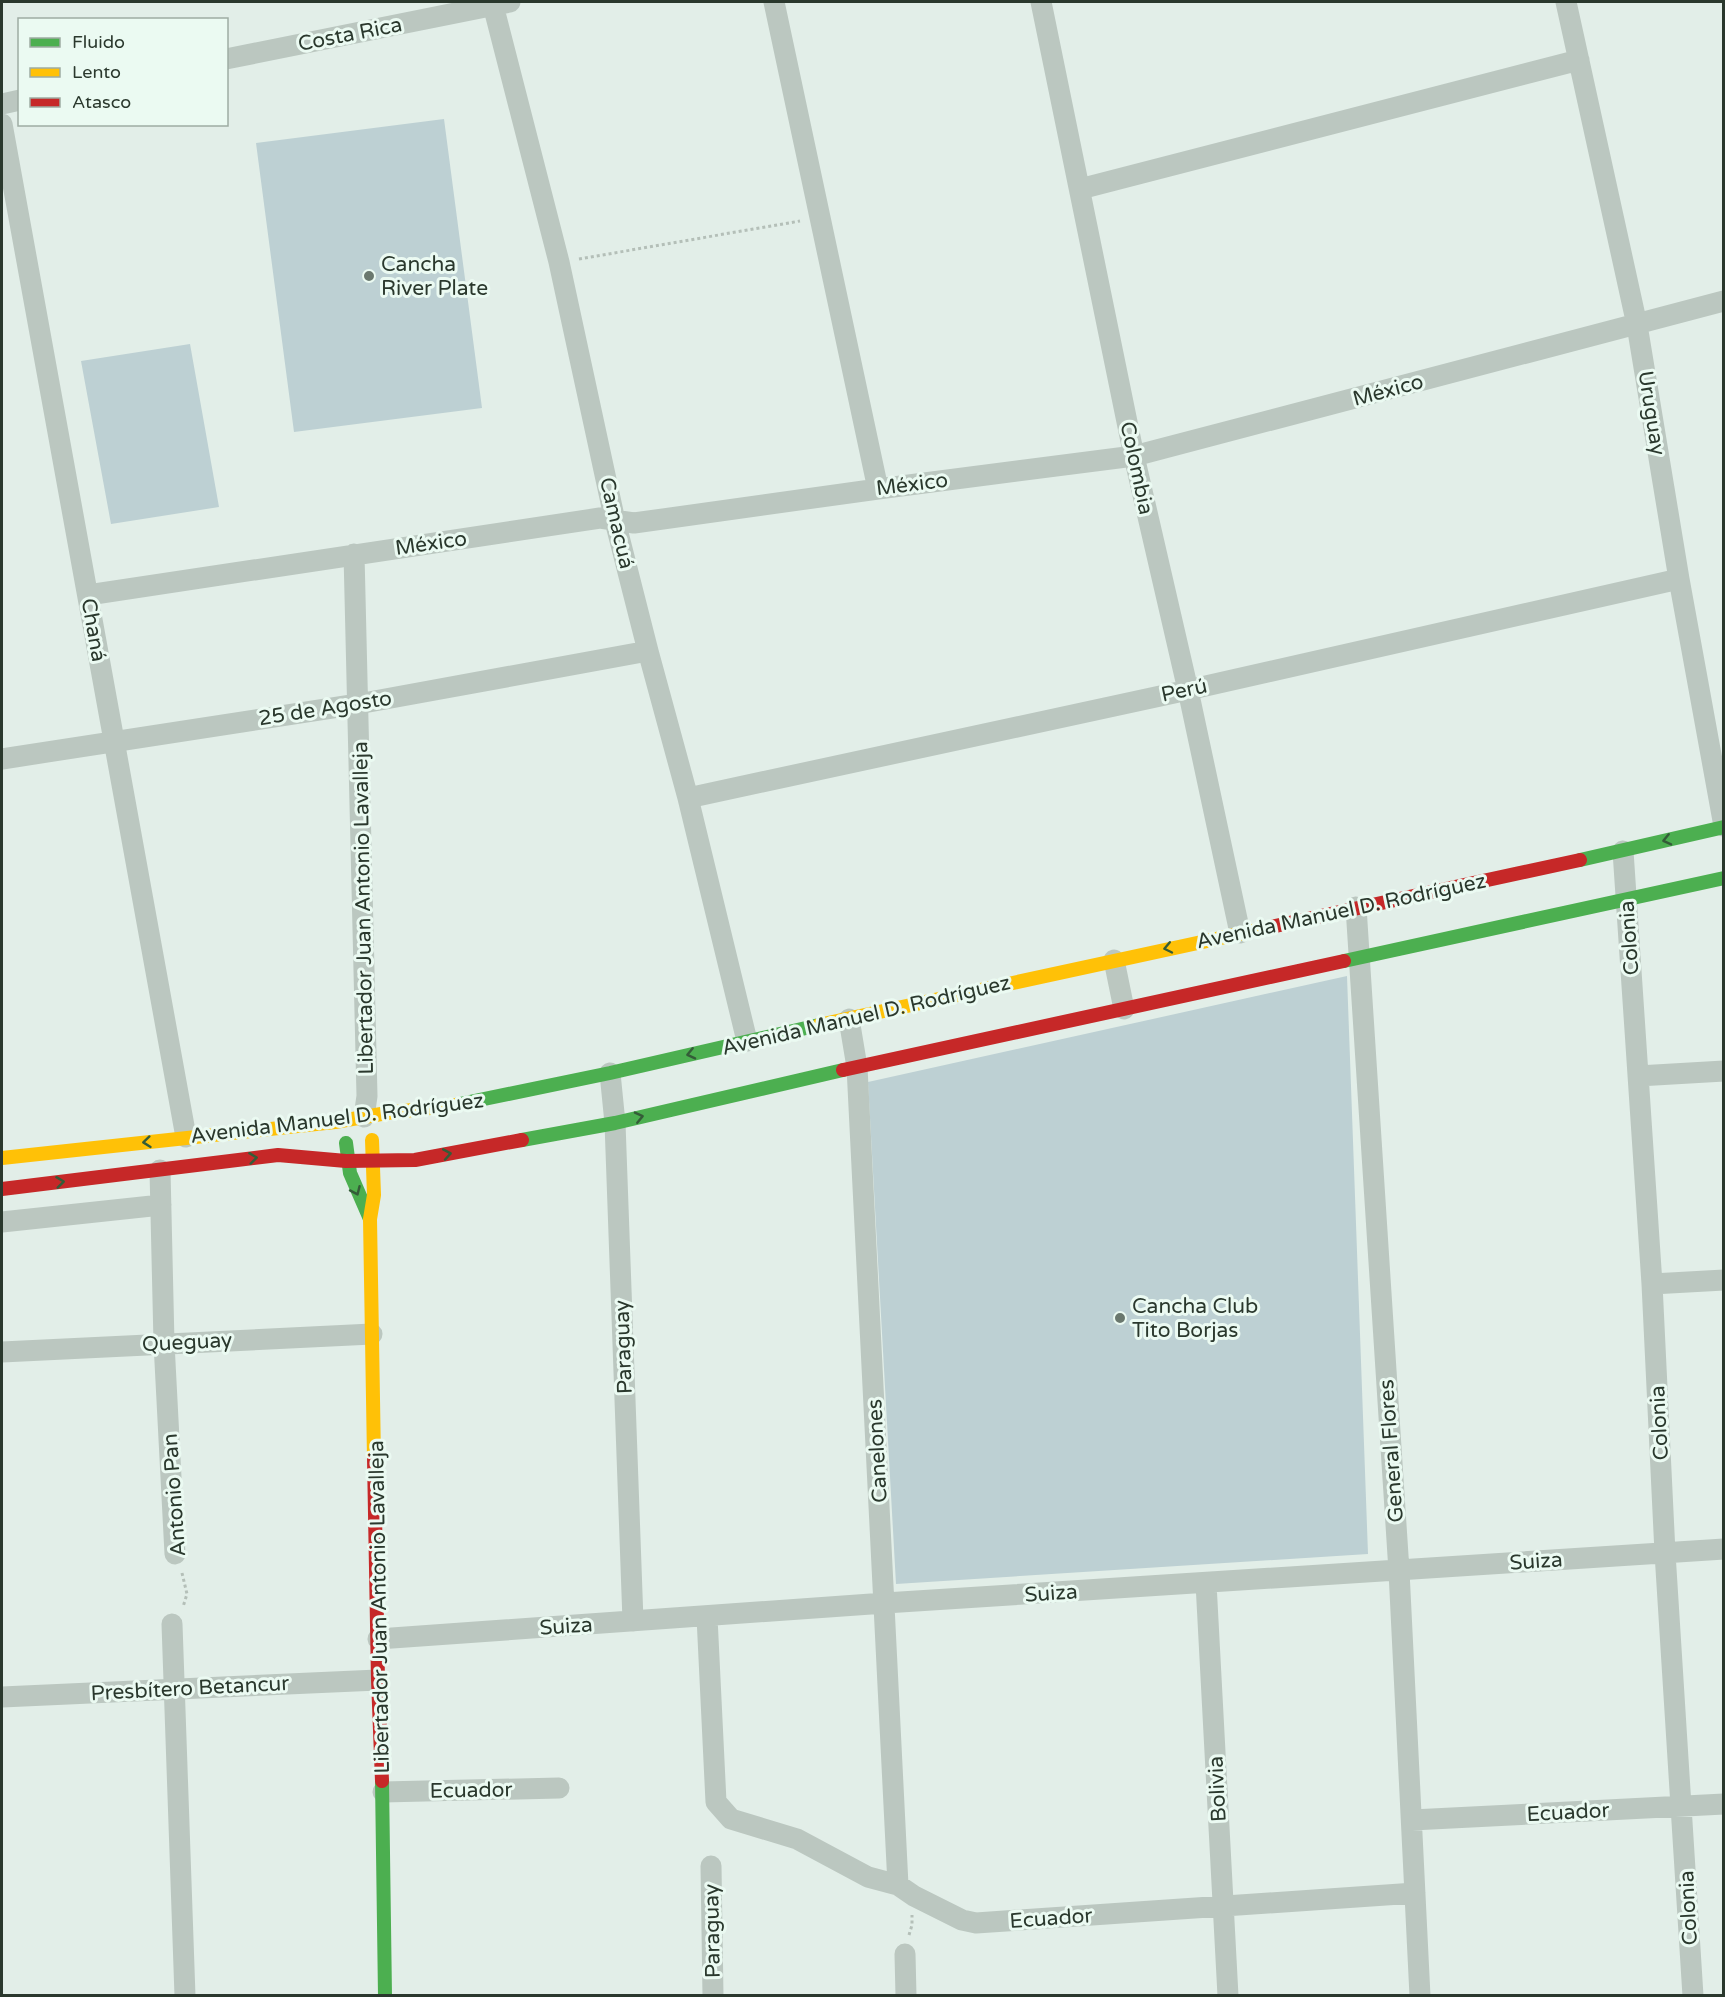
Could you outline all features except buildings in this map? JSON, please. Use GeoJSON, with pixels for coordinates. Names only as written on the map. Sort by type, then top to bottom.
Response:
{"type":"FeatureCollection","features":[{"type":"Feature","properties":{"kind":"street"},"geometry":{"type":"LineString","coordinates":[[774,2],[878,489]]}},
{"type":"Feature","properties":{"kind":"street","name":"Colombia"},"geometry":{"type":"LineString","coordinates":[[1041,2],[1134,456],[1188,690],[1240,933]]}},
{"type":"Feature","properties":{"kind":"street","name":"Uruguay"},"geometry":{"type":"LineString","coordinates":[[1566,2],[1637,325],[1679,579],[1724,826]]}},
{"type":"Feature","properties":{"kind":"street","name":"Costa Rica"},"geometry":{"type":"LineString","coordinates":[[228,58],[502,3]]}},
{"type":"Feature","properties":{"kind":"street","name":"Camacuá"},"geometry":{"type":"LineString","coordinates":[[502,3],[615,521],[688,798],[747,1041]]}},
{"type":"Feature","properties":{"kind":"street"},"geometry":{"type":"LineString","coordinates":[[1080,189],[1578,60]]}},
{"type":"Feature","properties":{"kind":"street"},"geometry":{"type":"LineString","coordinates":[[2,104],[18,100]]}},
{"type":"Feature","properties":{"kind":"street","name":"Chaná"},"geometry":{"type":"LineString","coordinates":[[2,124],[11,238],[88,596],[186,1137]]}},
{"type":"Feature","properties":{"kind":"street","name":"México"},"geometry":{"type":"LineString","coordinates":[[88,596],[600,518],[634,524],[1134,456],[1724,301]]}},
{"type":"Feature","properties":{"kind":"street","name":"Libertador Juan Antonio Lavalleja"},"geometry":{"type":"LineString","coordinates":[[354,554],[367,1096],[364,1117],[370,1129],[374,1161],[374,1195],[370,1219],[378,1680],[383,1792],[385,1995]]}},
{"type":"Feature","properties":{"kind":"street","name":"Perú"},"geometry":{"type":"LineString","coordinates":[[688,798],[1188,690],[1679,579]]}},
{"type":"Feature","properties":{"kind":"street","name":"25 de Agosto"},"geometry":{"type":"LineString","coordinates":[[2,759],[358,704],[648,651]]}},
{"type":"Feature","properties":{"kind":"street","name":"Avenida Manuel D. Rodríguez"},"geometry":{"type":"LineString","coordinates":[[2,1158],[445,1107],[610,1073],[1724,826]]}},
{"type":"Feature","properties":{"kind":"street","name":"Colonia"},"geometry":{"type":"LineString","coordinates":[[1623,850],[1652,1284],[1665,1553],[1693,1995]]}},
{"type":"Feature","properties":{"kind":"street","name":"Avenida Manuel D. Rodríguez"},"geometry":{"type":"LineString","coordinates":[[2,1189],[278,1155],[346,1161],[415,1160],[615,1123],[857,1067],[1724,878]]}},
{"type":"Feature","properties":{"kind":"street","name":"General Flores"},"geometry":{"type":"LineString","coordinates":[[1356,907],[1399,1571],[1419,1995]]}},
{"type":"Feature","properties":{"kind":"street"},"geometry":{"type":"LineString","coordinates":[[1114,960],[1125,1009]]}},
{"type":"Feature","properties":{"kind":"street","name":"Canelones"},"geometry":{"type":"LineString","coordinates":[[849,1019],[857,1067],[885,1603],[906,1890]]}},
{"type":"Feature","properties":{"kind":"street"},"geometry":{"type":"LineString","coordinates":[[1638,1076],[1724,1071]]}},
{"type":"Feature","properties":{"kind":"street","name":"Paraguay"},"geometry":{"type":"LineString","coordinates":[[610,1073],[615,1123],[633,1621]]}},
{"type":"Feature","properties":{"kind":"street","name":"Libertador Juan Antonio Lavalleja"},"geometry":{"type":"LineString","coordinates":[[364,1117],[347,1138],[346,1161],[352,1183],[370,1219]]}},
{"type":"Feature","properties":{"kind":"street","name":"Antonio Pan"},"geometry":{"type":"LineString","coordinates":[[160,1170],[175,1554]]}},
{"type":"Feature","properties":{"kind":"street"},"geometry":{"type":"LineString","coordinates":[[2,1222],[162,1205]]}},
{"type":"Feature","properties":{"kind":"street"},"geometry":{"type":"LineString","coordinates":[[1652,1284],[1724,1280]]}},
{"type":"Feature","properties":{"kind":"street","name":"Queguay"},"geometry":{"type":"LineString","coordinates":[[2,1352],[372,1334]]}},
{"type":"Feature","properties":{"kind":"street","name":"Suiza"},"geometry":{"type":"LineString","coordinates":[[378,1639],[885,1603],[1724,1549]]}},
{"type":"Feature","properties":{"kind":"street","name":"Bolivia"},"geometry":{"type":"LineString","coordinates":[[1206,1583],[1228,1995]]}},
{"type":"Feature","properties":{"kind":"street","name":"Ecuador"},"geometry":{"type":"LineString","coordinates":[[707,1617],[716,1802],[731,1819],[797,1839],[868,1877],[906,1890],[962,1920],[976,1923],[1415,1893]]}},
{"type":"Feature","properties":{"kind":"street"},"geometry":{"type":"LineString","coordinates":[[172,1624],[185,1995]]}},
{"type":"Feature","properties":{"kind":"street","name":"Presbítero Betancur"},"geometry":{"type":"LineString","coordinates":[[2,1697],[378,1680]]}},
{"type":"Feature","properties":{"kind":"street","name":"Ecuador"},"geometry":{"type":"LineString","coordinates":[[383,1792],[559,1788]]}},
{"type":"Feature","properties":{"kind":"street","name":"Ecuador"},"geometry":{"type":"LineString","coordinates":[[1412,1820],[1724,1804]]}},
{"type":"Feature","properties":{"kind":"street","name":"Paraguay"},"geometry":{"type":"LineString","coordinates":[[711,1866],[713,1995]]}},
{"type":"Feature","properties":{"kind":"street"},"geometry":{"type":"LineString","coordinates":[[905,1954],[906,1995]]}},
{"type":"Feature","properties":{"kind":"path"},"geometry":{"type":"LineString","coordinates":[[559,262],[821,218]]}},
{"type":"Feature","properties":{"kind":"path","name":"Antonio Pan"},"geometry":{"type":"LineString","coordinates":[[172,1624],[182,1609],[187,1593],[175,1554]]}},
{"type":"Feature","properties":{"kind":"path"},"geometry":{"type":"LineString","coordinates":[[905,1954],[912,1925],[906,1890]]}},
{"type":"Feature","properties":{"kind":"shaded area","name":"Cancha River Plate"},"geometry":{"type":"Polygon","coordinates":[[[444,119],[482,408],[294,432],[256,143],[444,119]]]}},
{"type":"Feature","properties":{"kind":"shaded area"},"geometry":{"type":"Polygon","coordinates":[[[190,344],[219,507],[111,524],[81,361],[190,344]]]}},
{"type":"Feature","properties":{"kind":"shaded area","name":"Cancha Club Tito Borjas"},"geometry":{"type":"Polygon","coordinates":[[[1347,976],[1368,1554],[896,1584],[868,1082],[1347,976]]]}},
{"type":"Feature","properties":{"kind":"traffic: fast"},"geometry":{"type":"LineString","coordinates":[[1580,860],[1724,827]]}},
{"type":"Feature","properties":{"kind":"traffic: fast"},"geometry":{"type":"LineString","coordinates":[[1344,961],[1724,878]]}},
{"type":"Feature","properties":{"kind":"traffic: fast"},"geometry":{"type":"LineString","coordinates":[[455,1105],[610,1073],[819,1025]]}},
{"type":"Feature","properties":{"kind":"traffic: fast"},"geometry":{"type":"LineString","coordinates":[[522,1140],[615,1123],[843,1070]]}},
{"type":"Feature","properties":{"kind":"traffic: fast"},"geometry":{"type":"LineString","coordinates":[[346,1143],[350,1173],[370,1219]]}},
{"type":"Feature","properties":{"kind":"traffic: fast"},"geometry":{"type":"LineString","coordinates":[[382,1781],[385,1996]]}},
{"type":"Feature","properties":{"kind":"traffic: slow"},"geometry":{"type":"LineString","coordinates":[[819,1025],[1271,927]]}},
{"type":"Feature","properties":{"kind":"traffic: slow"},"geometry":{"type":"LineString","coordinates":[[2,1158],[335,1122],[455,1105]]}},
{"type":"Feature","properties":{"kind":"traffic: slow"},"geometry":{"type":"LineString","coordinates":[[372,1140],[374,1195],[370,1219],[374,1458]]}},
{"type":"Feature","properties":{"kind":"traffic: jam"},"geometry":{"type":"LineString","coordinates":[[1271,927],[1580,860]]}},
{"type":"Feature","properties":{"kind":"traffic: jam"},"geometry":{"type":"LineString","coordinates":[[843,1070],[1344,961]]}},
{"type":"Feature","properties":{"kind":"traffic: jam"},"geometry":{"type":"LineString","coordinates":[[2,1189],[278,1155],[346,1161],[415,1160],[522,1140]]}},
{"type":"Feature","properties":{"kind":"traffic: jam"},"geometry":{"type":"LineString","coordinates":[[374,1458],[382,1781]]}},
{"type":"Feature","properties":{"kind":"place","name":"Cancha River Plate"},"geometry":{"type":"Point","coordinates":[369,276]}},
{"type":"Feature","properties":{"kind":"place","name":"Cancha Club Tito Borjas"},"geometry":{"type":"Point","coordinates":[1120,1318]}}]}
